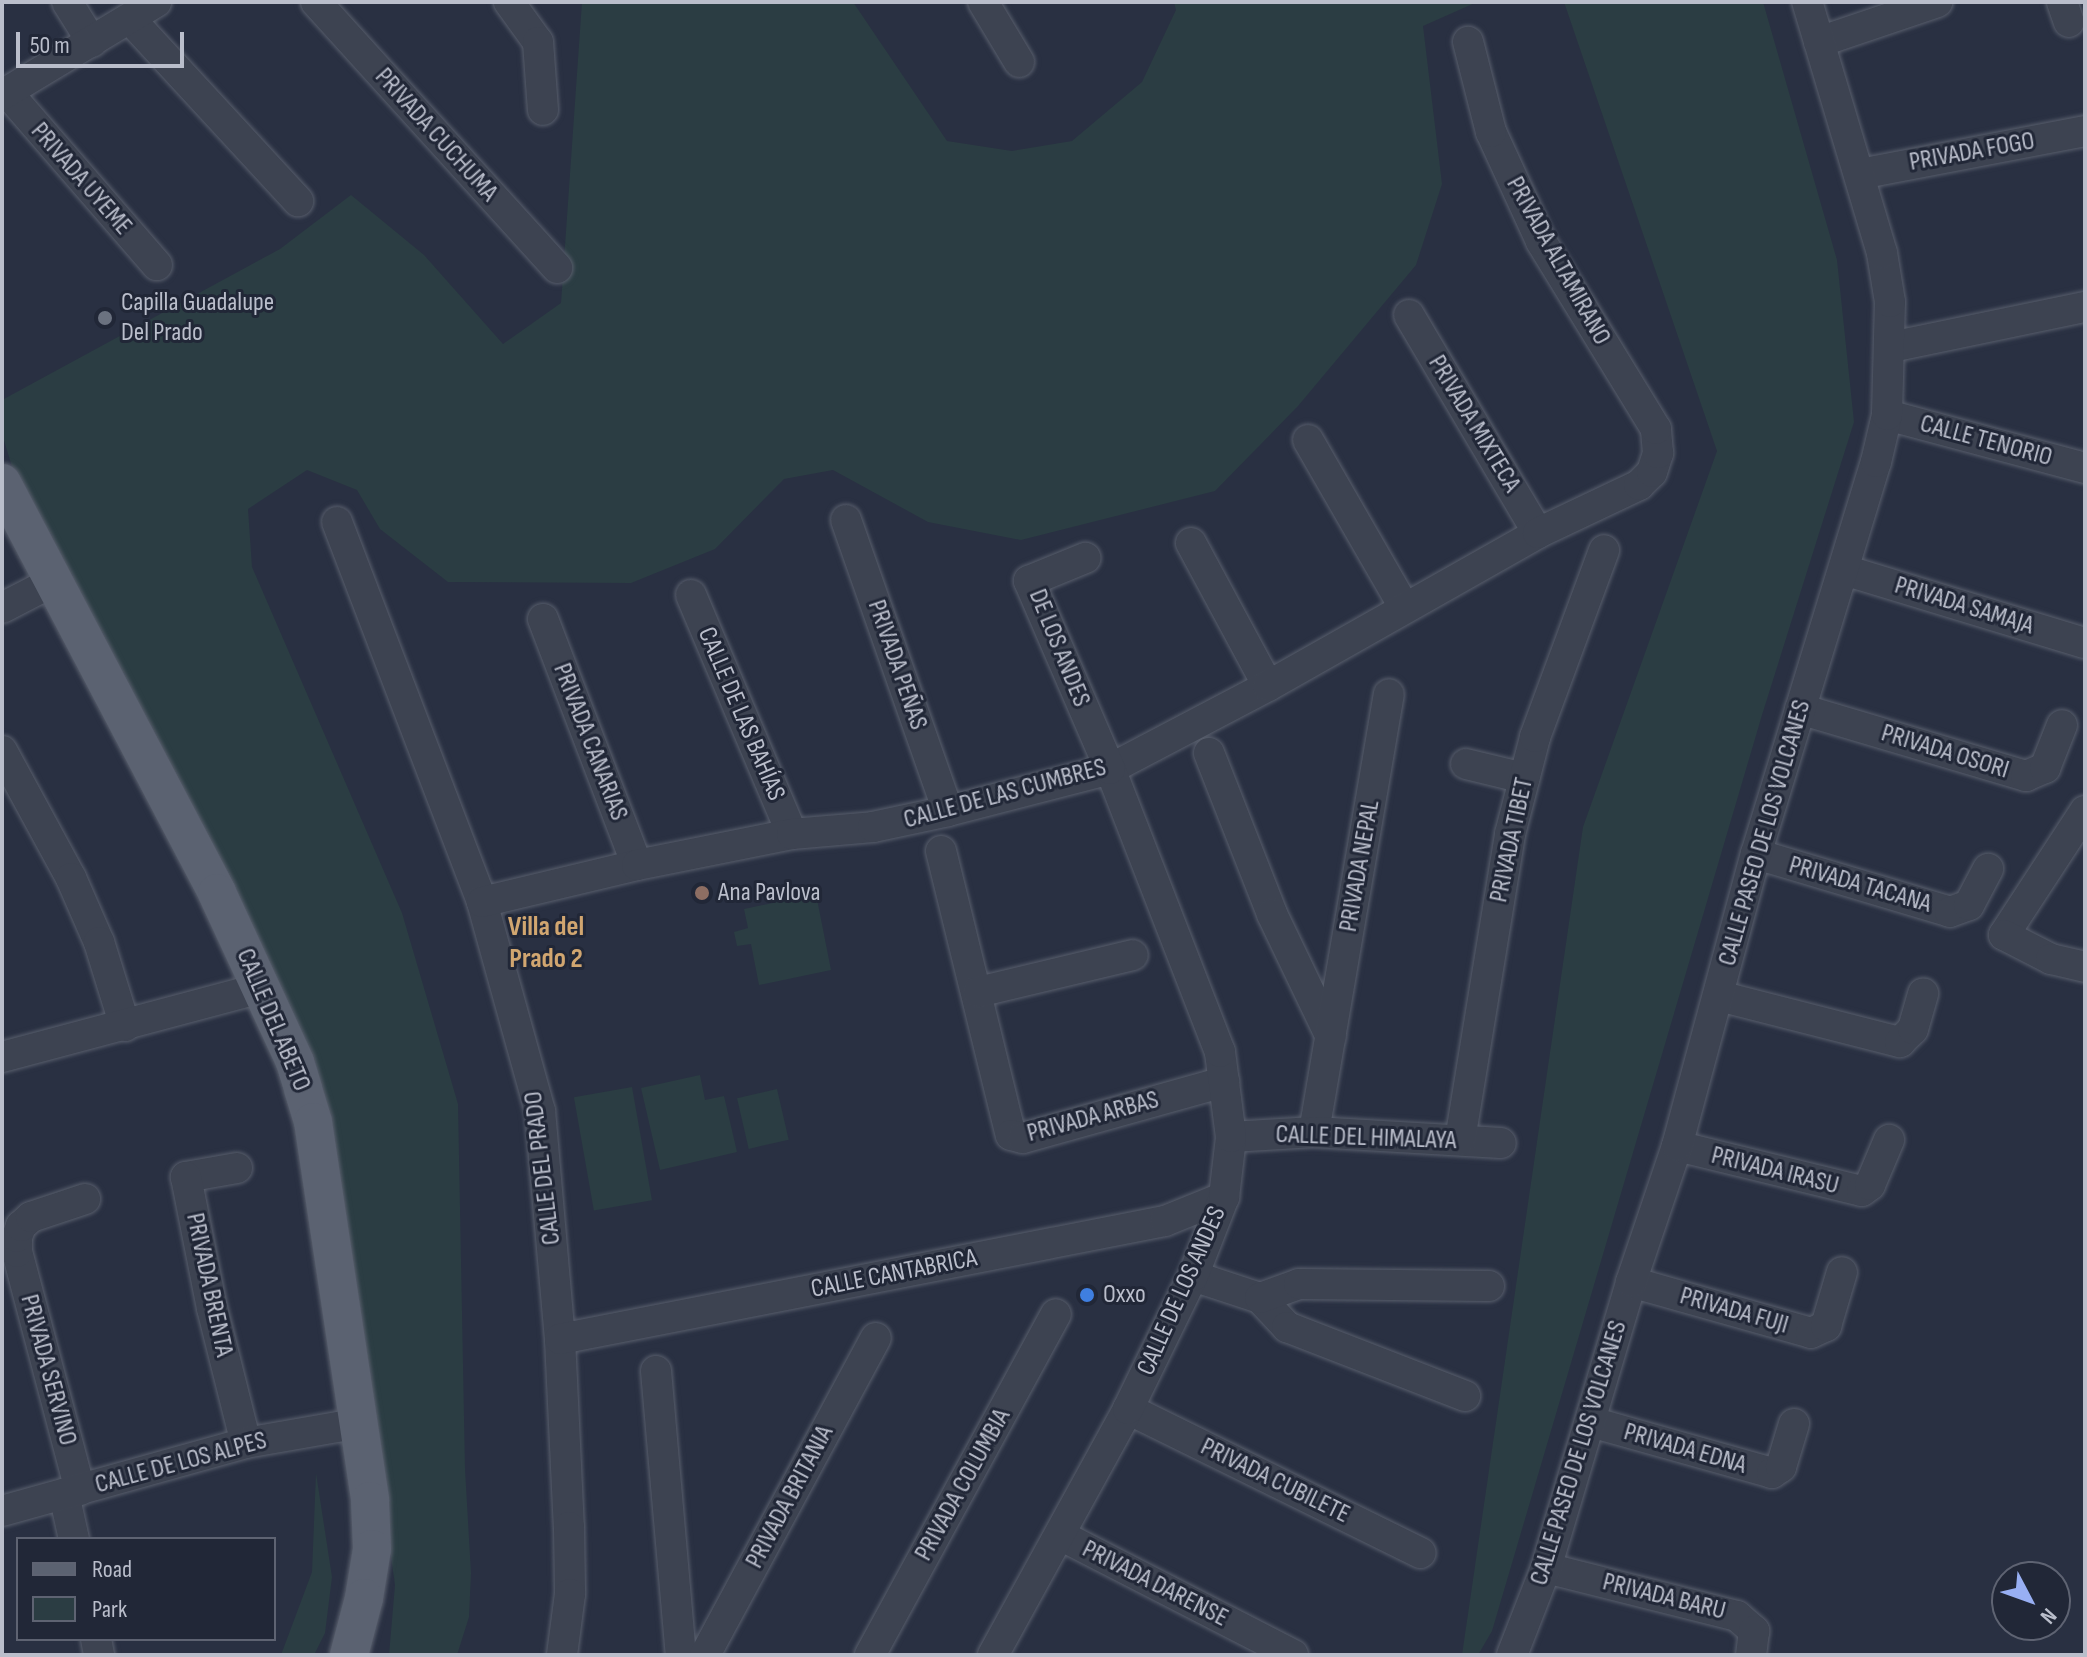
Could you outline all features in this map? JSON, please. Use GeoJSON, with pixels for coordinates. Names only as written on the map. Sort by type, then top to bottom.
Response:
{"type":"FeatureCollection","features":[{"type":"Feature","properties":{"kind":"main road","name":"CALLE DEL ABETO"},"geometry":{"type":"LineString","coordinates":[[2,483],[262,988],[295,1062],[313,1122],[361,1423],[372,1549],[364,1598],[349,1655]]}},
{"type":"Feature","properties":{"kind":"street"},"geometry":{"type":"LineString","coordinates":[[67,2],[92,42]]}},
{"type":"Feature","properties":{"kind":"street"},"geometry":{"type":"LineString","coordinates":[[4,93],[156,2]]}},
{"type":"Feature","properties":{"kind":"street","name":"PRIVADA CUCHUMA"},"geometry":{"type":"LineString","coordinates":[[316,2],[557,268]]}},
{"type":"Feature","properties":{"kind":"street"},"geometry":{"type":"LineString","coordinates":[[509,2],[538,42],[543,110]]}},
{"type":"Feature","properties":{"kind":"street"},"geometry":{"type":"LineString","coordinates":[[983,2],[1019,62]]}},
{"type":"Feature","properties":{"kind":"street","name":"CALLE PASEO DE LOS VOLCANES"},"geometry":{"type":"LineString","coordinates":[[1512,1655],[1546,1568],[1631,1282],[1677,1146],[1756,854],[1844,570],[1887,415],[1890,302],[1882,253],[1807,2]]}},
{"type":"Feature","properties":{"kind":"street"},"geometry":{"type":"LineString","coordinates":[[1819,42],[1937,2]]}},
{"type":"Feature","properties":{"kind":"street"},"geometry":{"type":"LineString","coordinates":[[130,19],[298,201]]}},
{"type":"Feature","properties":{"kind":"street","name":"PRIVADA ALTAMIRANO"},"geometry":{"type":"LineString","coordinates":[[1468,42],[1491,132],[1541,241],[1656,429],[1658,453],[1652,472]]}},
{"type":"Feature","properties":{"kind":"street","name":"PRIVADA UYEME"},"geometry":{"type":"LineString","coordinates":[[4,93],[157,265]]}},
{"type":"Feature","properties":{"kind":"street","name":"PRIVADA FOGO"},"geometry":{"type":"LineString","coordinates":[[1860,174],[2085,131]]}},
{"type":"Feature","properties":{"kind":"street"},"geometry":{"type":"LineString","coordinates":[[1891,347],[2085,307]]}},
{"type":"Feature","properties":{"kind":"street","name":"PRIVADA MIXTECA"},"geometry":{"type":"LineString","coordinates":[[1409,315],[1538,533]]}},
{"type":"Feature","properties":{"kind":"street","name":"CALLE TENORIO"},"geometry":{"type":"LineString","coordinates":[[1887,415],[2085,468]]}},
{"type":"Feature","properties":{"kind":"street"},"geometry":{"type":"LineString","coordinates":[[1308,440],[1404,607]]}},
{"type":"Feature","properties":{"kind":"street","name":"CALLE DE LAS CUMBRES"},"geometry":{"type":"LineString","coordinates":[[482,902],[637,865],[792,834],[873,827],[1110,769],[1268,686],[1538,533],[1639,485],[1652,472]]}},
{"type":"Feature","properties":{"kind":"street","name":"PRIVADA PEÑAS"},"geometry":{"type":"LineString","coordinates":[[846,520],[948,811]]}},
{"type":"Feature","properties":{"kind":"street","name":"CALLE DEL PRADO"},"geometry":{"type":"LineString","coordinates":[[337,522],[482,902],[540,1111],[560,1339],[570,1594],[562,1655]]}},
{"type":"Feature","properties":{"kind":"street"},"geometry":{"type":"LineString","coordinates":[[1191,543],[1268,686]]}},
{"type":"Feature","properties":{"kind":"street","name":"PRIVADA TIBET"},"geometry":{"type":"LineString","coordinates":[[1460,1140],[1510,834],[1535,737],[1604,550]]}},
{"type":"Feature","properties":{"kind":"street","name":"DE LOS ANDES"},"geometry":{"type":"LineString","coordinates":[[1085,558],[1029,581],[1110,769]]}},
{"type":"Feature","properties":{"kind":"street","name":"PRIVADA SAMAJA"},"geometry":{"type":"LineString","coordinates":[[1844,570],[2085,643]]}},
{"type":"Feature","properties":{"kind":"street"},"geometry":{"type":"LineString","coordinates":[[2,608],[54,581]]}},
{"type":"Feature","properties":{"kind":"street","name":"CALLE DE LAS BAHÍAS"},"geometry":{"type":"LineString","coordinates":[[691,595],[792,834]]}},
{"type":"Feature","properties":{"kind":"street","name":"PRIVADA CANARIAS"},"geometry":{"type":"LineString","coordinates":[[543,619],[637,865]]}},
{"type":"Feature","properties":{"kind":"street","name":"PRIVADA NEPAL"},"geometry":{"type":"LineString","coordinates":[[1314,1132],[1389,694]]}},
{"type":"Feature","properties":{"kind":"street","name":"PRIVADA OSORI"},"geometry":{"type":"LineString","coordinates":[[1800,709],[2026,776],[2045,768],[2062,725]]}},
{"type":"Feature","properties":{"kind":"street"},"geometry":{"type":"LineString","coordinates":[[2,751],[71,878],[99,942],[125,1026]]}},
{"type":"Feature","properties":{"kind":"street"},"geometry":{"type":"LineString","coordinates":[[1209,753],[1272,914],[1331,1037]]}},
{"type":"Feature","properties":{"kind":"street"},"geometry":{"type":"LineString","coordinates":[[1466,764],[1524,778]]}},
{"type":"Feature","properties":{"kind":"street","name":"CALLE DE LOS ANDES"},"geometry":{"type":"LineString","coordinates":[[993,1655],[1128,1409],[1193,1276],[1224,1197],[1231,1137],[1220,1052],[1110,769]]}},
{"type":"Feature","properties":{"kind":"street"},"geometry":{"type":"LineString","coordinates":[[2085,811],[2004,935],[2051,959],[2085,967]]}},
{"type":"Feature","properties":{"kind":"street","name":"PRIVADA ARBAS"},"geometry":{"type":"LineString","coordinates":[[941,851],[1011,1135],[1017,1139],[1224,1082]]}},
{"type":"Feature","properties":{"kind":"street","name":"PRIVADA TACANA"},"geometry":{"type":"LineString","coordinates":[[1756,854],[1950,912],[1969,905],[1988,869]]}},
{"type":"Feature","properties":{"kind":"street"},"geometry":{"type":"LineString","coordinates":[[978,992],[1133,955]]}},
{"type":"Feature","properties":{"kind":"street"},"geometry":{"type":"LineString","coordinates":[[2,1057],[262,988]]}},
{"type":"Feature","properties":{"kind":"street"},"geometry":{"type":"LineString","coordinates":[[1719,996],[1900,1042],[1913,1029],[1923,993]]}},
{"type":"Feature","properties":{"kind":"street","name":"CALLE DEL HIMALAYA"},"geometry":{"type":"LineString","coordinates":[[1231,1137],[1314,1132],[1501,1143]]}},
{"type":"Feature","properties":{"kind":"street","name":"PRIVADA IRASU"},"geometry":{"type":"LineString","coordinates":[[1677,1146],[1856,1191],[1870,1185],[1889,1140]]}},
{"type":"Feature","properties":{"kind":"street","name":"PRIVADA BRENTA"},"geometry":{"type":"LineString","coordinates":[[237,1168],[186,1177],[212,1308],[246,1443]]}},
{"type":"Feature","properties":{"kind":"street","name":"CALLE CANTABRICA"},"geometry":{"type":"LineString","coordinates":[[560,1339],[1165,1221],[1224,1197]]}},
{"type":"Feature","properties":{"kind":"street","name":"PRIVADA SERVINO"},"geometry":{"type":"LineString","coordinates":[[74,1537],[72,1492],[17,1252],[17,1237],[21,1226],[31,1217],[85,1199]]}},
{"type":"Feature","properties":{"kind":"street","name":"PRIVADA FUJI"},"geometry":{"type":"LineString","coordinates":[[1631,1282],[1811,1333],[1826,1326],[1842,1272]]}},
{"type":"Feature","properties":{"kind":"street"},"geometry":{"type":"LineString","coordinates":[[1193,1276],[1260,1298],[1287,1327],[1465,1396]]}},
{"type":"Feature","properties":{"kind":"street"},"geometry":{"type":"LineString","coordinates":[[1260,1298],[1299,1284],[1489,1286]]}},
{"type":"Feature","properties":{"kind":"street","name":"PRIVADA COLUMBIA"},"geometry":{"type":"LineString","coordinates":[[870,1655],[1056,1314]]}},
{"type":"Feature","properties":{"kind":"street","name":"PRIVADA BRITANIA"},"geometry":{"type":"LineString","coordinates":[[705,1655],[876,1338]]}},
{"type":"Feature","properties":{"kind":"street"},"geometry":{"type":"LineString","coordinates":[[656,1371],[681,1655]]}},
{"type":"Feature","properties":{"kind":"street","name":"PRIVADA CUBILETE"},"geometry":{"type":"LineString","coordinates":[[1128,1409],[1421,1553]]}},
{"type":"Feature","properties":{"kind":"street","name":"PRIVADA EDNA"},"geometry":{"type":"LineString","coordinates":[[1591,1422],[1772,1473],[1781,1467],[1794,1424]]}},
{"type":"Feature","properties":{"kind":"street","name":"CALLE DE LOS ALPES"},"geometry":{"type":"LineString","coordinates":[[2,1511],[246,1443],[361,1423]]}},
{"type":"Feature","properties":{"kind":"street","name":"PRIVADA DARENSE"},"geometry":{"type":"LineString","coordinates":[[1060,1535],[1293,1655]]}},
{"type":"Feature","properties":{"kind":"street","name":"PRIVADA BARU"},"geometry":{"type":"LineString","coordinates":[[1546,1568],[1737,1616],[1754,1631],[1751,1655]]}},
{"type":"Feature","properties":{"kind":"green space"},"geometry":{"type":"Polygon","coordinates":[[[582,2],[853,2],[947,141],[1012,151],[1072,141],[1142,82],[1176,10],[1174,2],[1477,2],[1423,26],[1442,184],[1416,265],[1298,406],[1215,491],[1021,540],[928,522],[833,470],[784,479],[715,549],[631,583],[448,582],[380,529],[357,490],[307,470],[248,509],[252,567],[402,913],[458,1104],[465,1469],[471,1573],[469,1617],[457,1655],[389,1655],[395,1585],[353,1287],[314,1057],[246,941],[18,486],[2,434],[2,400],[280,249],[351,195],[424,255],[503,344],[561,303],[582,2]]]}},
{"type":"Feature","properties":{"kind":"green space"},"geometry":{"type":"Polygon","coordinates":[[[1564,2],[1763,2],[1837,260],[1854,422],[1762,715],[1492,1631],[1478,1655],[1462,1655],[1583,827],[1717,451],[1564,2]]]}},
{"type":"Feature","properties":{"kind":"green space"},"geometry":{"type":"Polygon","coordinates":[[[816,894],[831,970],[759,985],[751,944],[737,946],[734,932],[748,928],[744,909],[816,894]]]}},
{"type":"Feature","properties":{"kind":"green space"},"geometry":{"type":"Polygon","coordinates":[[[700,1075],[705,1100],[724,1096],[737,1152],[660,1170],[641,1088],[700,1075]]]}},
{"type":"Feature","properties":{"kind":"green space"},"geometry":{"type":"Polygon","coordinates":[[[632,1087],[652,1200],[594,1210],[574,1097],[632,1087]]]}},
{"type":"Feature","properties":{"kind":"green space"},"geometry":{"type":"Polygon","coordinates":[[[777,1089],[789,1140],[749,1149],[737,1098],[777,1089]]]}},
{"type":"Feature","properties":{"kind":"green space"},"geometry":{"type":"Polygon","coordinates":[[[316,1473],[332,1577],[325,1633],[314,1655],[281,1655],[312,1572],[316,1473]]]}},
{"type":"Feature","properties":{"kind":"place","name":"Capilla Guadalupe Del Prado"},"geometry":{"type":"Point","coordinates":[105,318]}},
{"type":"Feature","properties":{"kind":"place","name":"Ana Pavlova"},"geometry":{"type":"Point","coordinates":[702,893]}},
{"type":"Feature","properties":{"kind":"place","name":"Oxxo"},"geometry":{"type":"Point","coordinates":[1087,1295]}},
{"type":"Feature","properties":{"kind":"district","name":"Villa del Prado 2"},"geometry":{"type":"Point","coordinates":[546,943]}}]}
